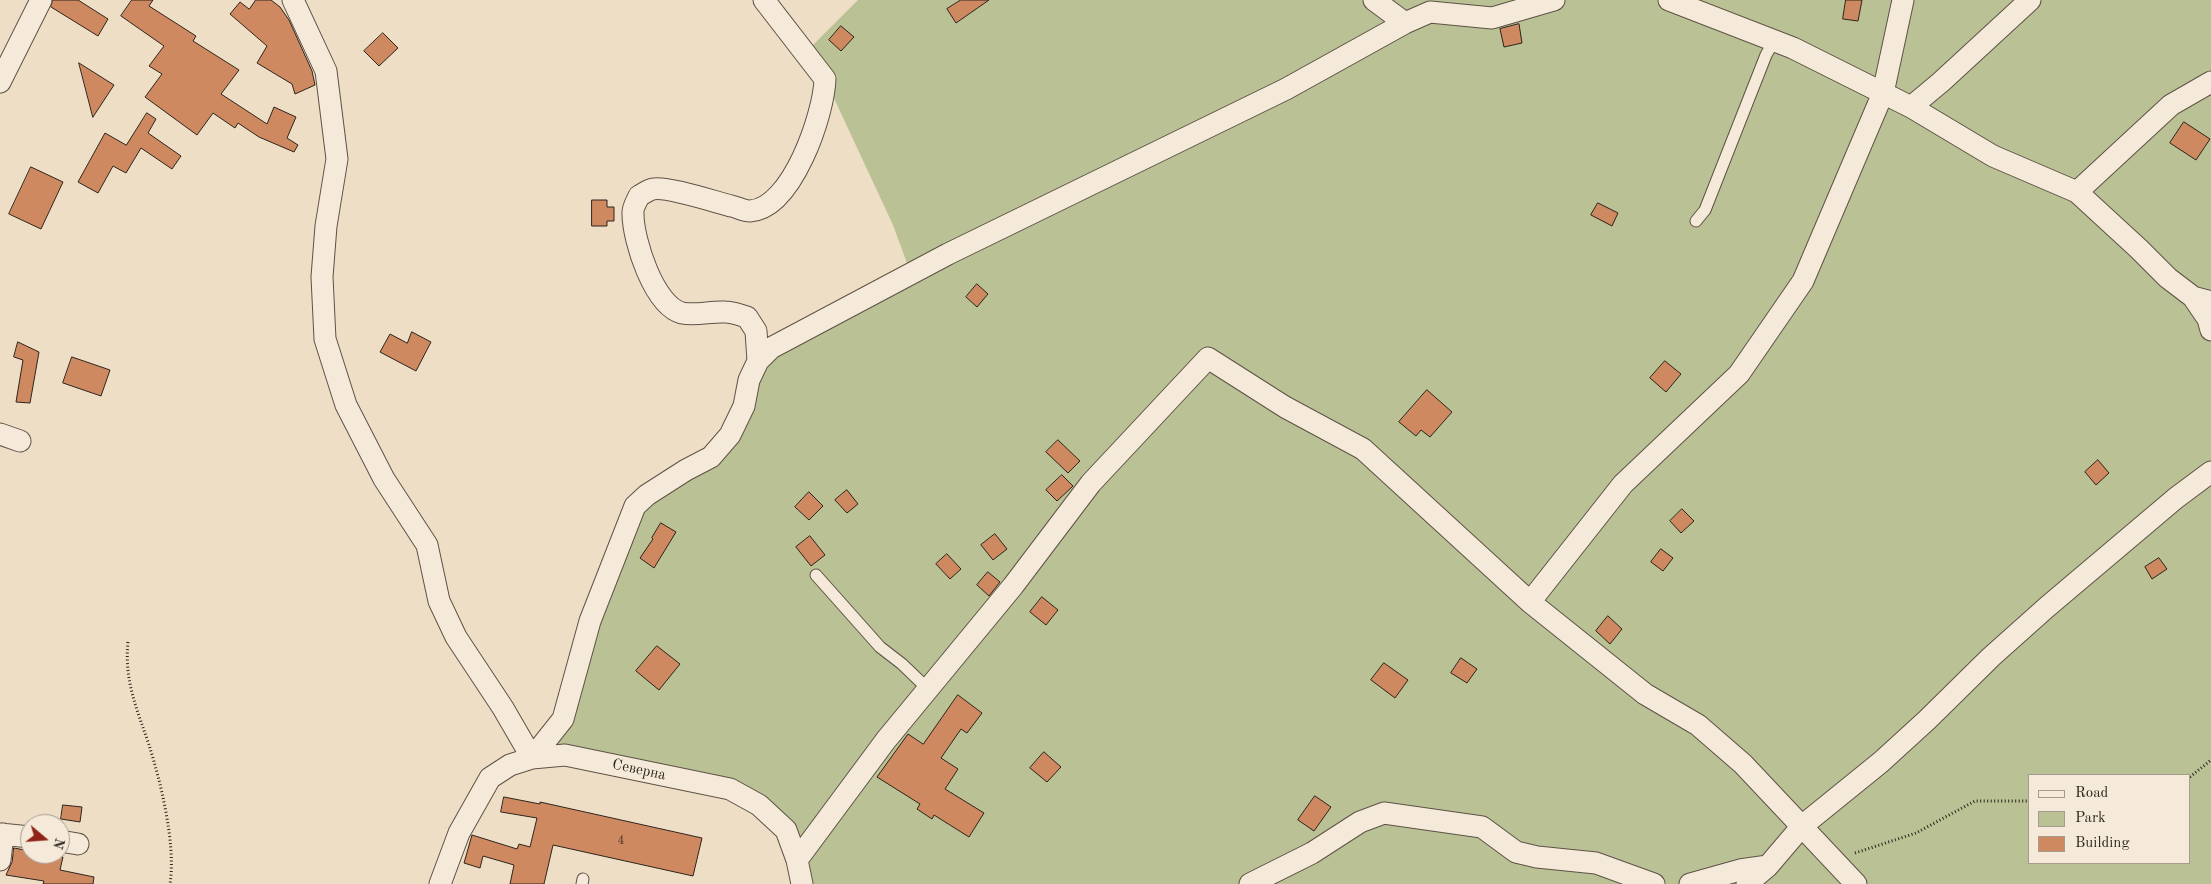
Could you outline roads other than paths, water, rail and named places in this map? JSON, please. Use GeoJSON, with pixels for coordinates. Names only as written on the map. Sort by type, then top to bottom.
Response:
{"type":"FeatureCollection","features":[{"type":"Feature","properties":{"kind":"street"},"geometry":{"type":"LineString","coordinates":[[0,82],[41,0]]}},
{"type":"Feature","properties":{"kind":"street"},"geometry":{"type":"LineString","coordinates":[[293,0],[326,70],[337,159],[326,226],[322,277],[325,339],[328,349],[346,406],[384,479],[427,545],[439,601],[456,637],[503,708],[532,758],[563,719],[590,621],[635,506],[654,490],[711,457],[730,435],[744,406],[749,380],[758,361],[771,348],[948,254],[1286,89],[1405,22],[1430,12],[1492,18],[1554,0]]}},
{"type":"Feature","properties":{"kind":"street"},"geometry":{"type":"LineString","coordinates":[[758,361],[756,331],[748,317],[726,312],[680,313],[666,303],[651,282],[635,230],[632,212],[639,196],[654,189],[670,191],[750,211],[770,204],[787,185],[801,160],[812,133],[824,94],[825,79],[764,0]]}},
{"type":"Feature","properties":{"kind":"street"},"geometry":{"type":"LineString","coordinates":[[1374,0],[1405,22]]}},
{"type":"Feature","properties":{"kind":"street"},"geometry":{"type":"LineString","coordinates":[[1669,0],[1793,48],[1911,107],[1993,156],[2077,192],[2207,313]]}},
{"type":"Feature","properties":{"kind":"street"},"geometry":{"type":"LineString","coordinates":[[1530,602],[1623,484],[1739,374],[1803,281],[1882,94],[1903,0]]}},
{"type":"Feature","properties":{"kind":"street"},"geometry":{"type":"LineString","coordinates":[[1911,107],[2030,0]]}},
{"type":"Feature","properties":{"kind":"street"},"geometry":{"type":"LineString","coordinates":[[2077,192],[2172,105],[2211,82]]}},
{"type":"Feature","properties":{"kind":"street"},"geometry":{"type":"LineString","coordinates":[[797,860],[886,740],[1013,586],[1091,482],[1208,358],[1285,407],[1363,449],[1530,602],[1645,694],[1698,725],[1743,764],[1856,884]]}},
{"type":"Feature","properties":{"kind":"street"},"geometry":{"type":"LineString","coordinates":[[1747,884],[1768,866],[1802,826],[1881,762],[1991,657],[2047,607],[2176,498],[2211,472]]}},
{"type":"Feature","properties":{"kind":"street","name":"Северна"},"geometry":{"type":"LineString","coordinates":[[440,884],[459,833],[490,778],[510,765],[532,758],[566,755],[730,789],[759,805],[786,830],[797,860],[802,884]]}},
{"type":"Feature","properties":{"kind":"street"},"geometry":{"type":"LineString","coordinates":[[1250,884],[1312,853],[1360,822],[1384,813],[1482,827],[1516,852],[1537,857],[1596,863],[1654,884]]}},
{"type":"Feature","properties":{"kind":"street"},"geometry":{"type":"LineString","coordinates":[[0,860],[2,834],[20,836]]}},
{"type":"Feature","properties":{"kind":"street"},"geometry":{"type":"LineString","coordinates":[[1690,884],[1740,870],[1768,866]]}},
{"type":"Feature","properties":{"kind":"lane"},"geometry":{"type":"LineString","coordinates":[[1696,221],[1705,210],[1766,55],[1774,41]]}},
{"type":"Feature","properties":{"kind":"lane"},"geometry":{"type":"LineString","coordinates":[[816,574],[880,647],[902,664],[928,689]]}}]}
